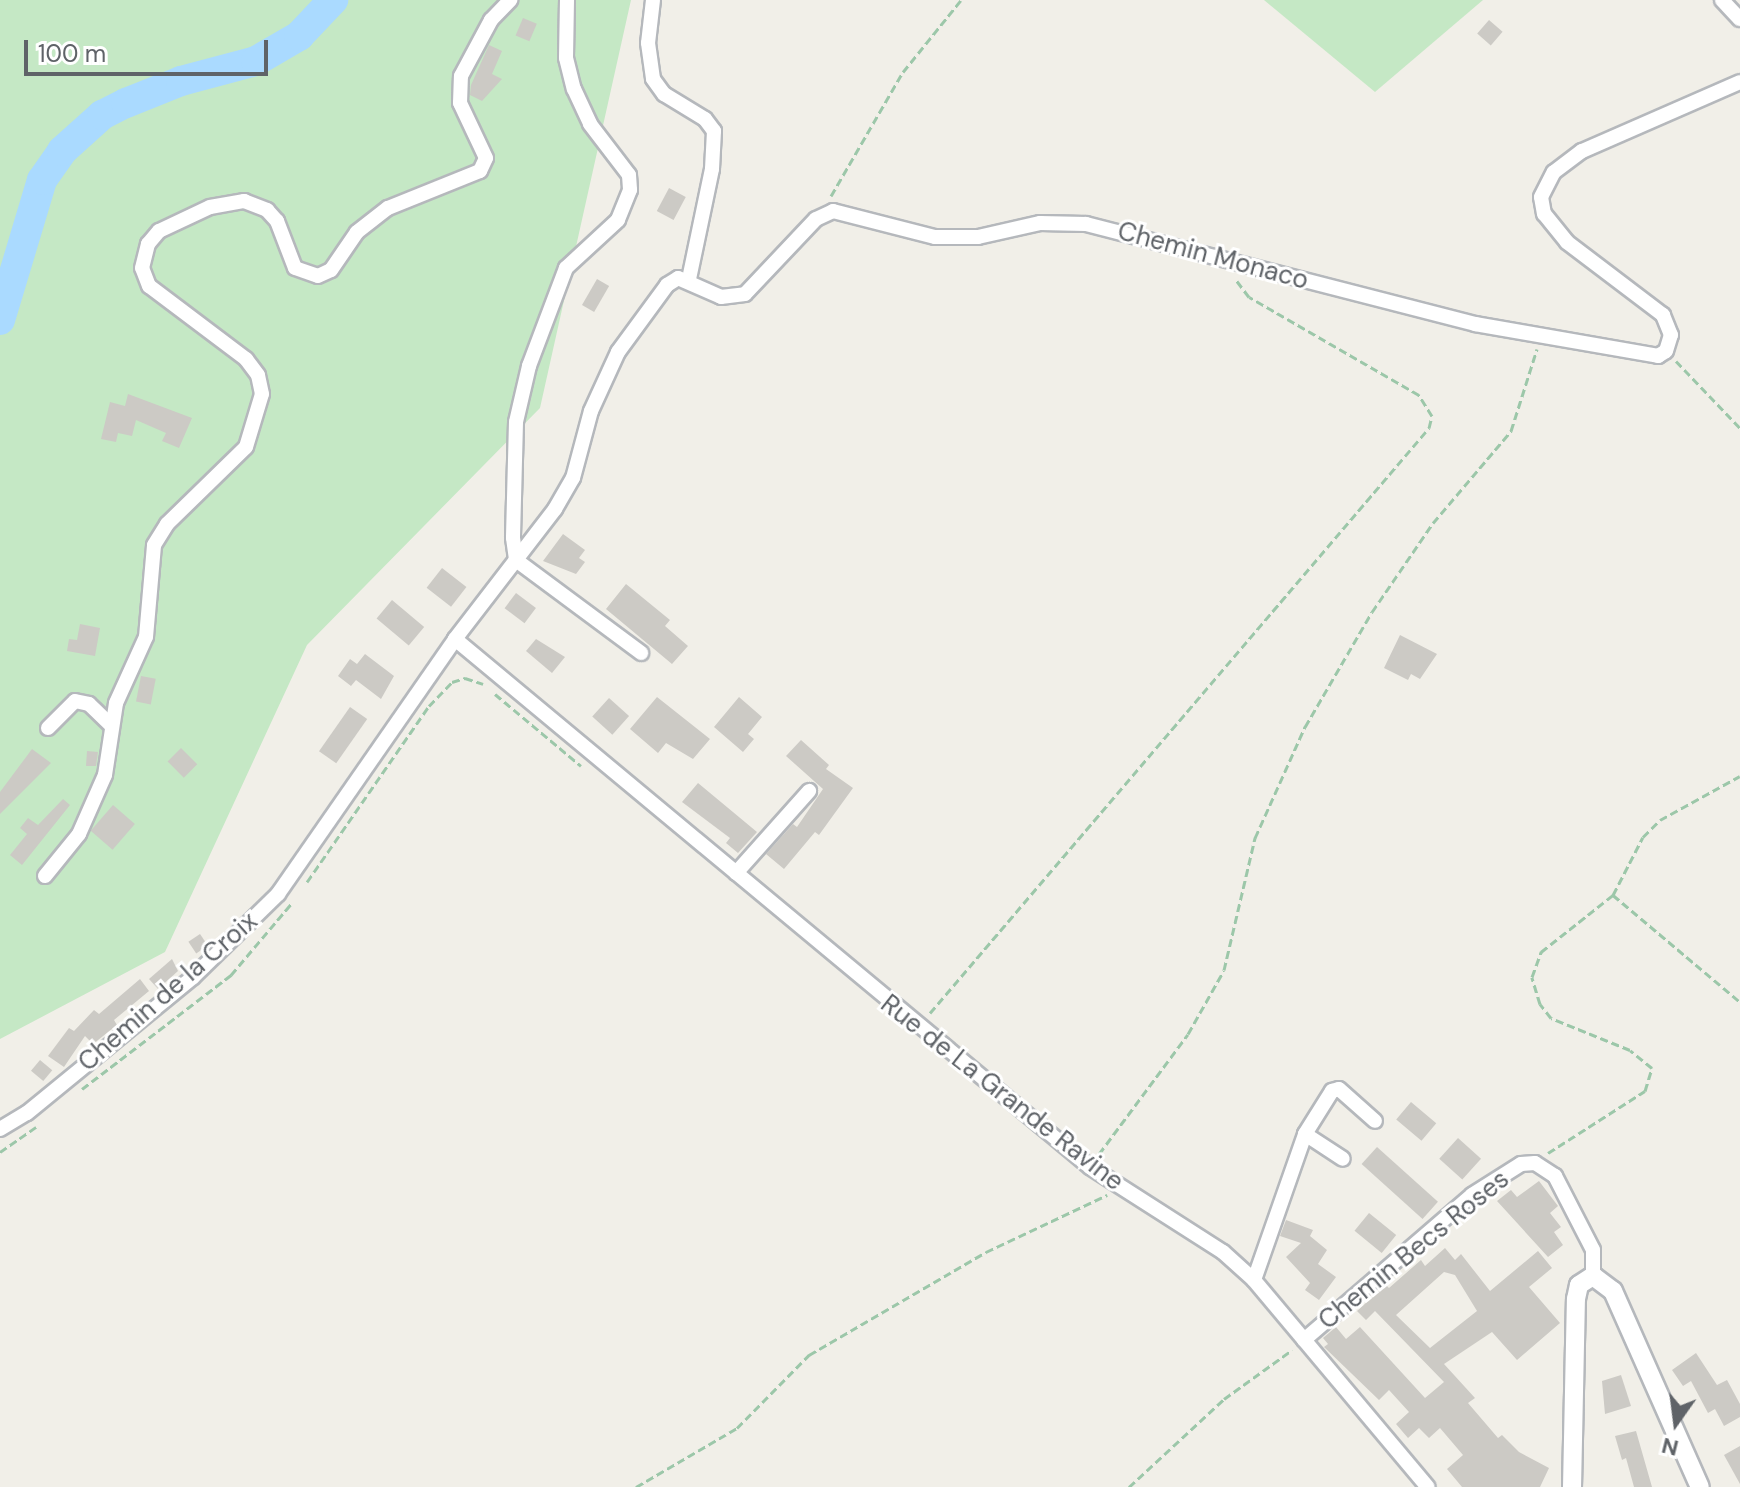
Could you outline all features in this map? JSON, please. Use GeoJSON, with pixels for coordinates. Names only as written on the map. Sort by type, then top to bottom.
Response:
{"type":"FeatureCollection","features":[{"type":"Feature","properties":{"kind":"main road"},"geometry":{"type":"LineString","coordinates":[[1572,1487],[1576,1299],[1579,1285],[1593,1276],[1613,1291],[1700,1487]]}},
{"type":"Feature","properties":{"kind":"street"},"geometry":{"type":"LineString","coordinates":[[45,876],[79,834],[105,775],[116,703],[146,637],[154,545],[167,524],[246,447],[262,394],[258,375],[246,359],[149,286],[142,268],[148,244],[159,231],[210,207],[244,201],[267,210],[277,221],[295,268],[318,276],[331,270],[357,232],[388,208],[480,171],[486,158],[460,103],[461,76],[491,20],[510,0]]}},
{"type":"Feature","properties":{"kind":"street"},"geometry":{"type":"LineString","coordinates":[[567,0],[566,58],[574,89],[590,124],[629,175],[630,190],[618,220],[566,268],[527,373],[516,422],[511,517],[516,560],[641,653]]}},
{"type":"Feature","properties":{"kind":"street"},"geometry":{"type":"LineString","coordinates":[[653,0],[648,43],[653,79],[664,94],[705,119],[714,131],[712,169],[689,279]]}},
{"type":"Feature","properties":{"kind":"street"},"geometry":{"type":"LineString","coordinates":[[1722,0],[1740,19]]}},
{"type":"Feature","properties":{"kind":"street"},"geometry":{"type":"LineString","coordinates":[[1666,351],[1669,326],[1654,305],[1567,242],[1544,214],[1541,197],[1554,172],[1582,151],[1740,82]]}},
{"type":"Feature","properties":{"kind":"street"},"geometry":{"type":"LineString","coordinates":[[455,639],[516,560],[573,478],[591,411],[618,352],[667,285],[689,279],[721,297],[745,294],[816,219],[833,211]]}},
{"type":"Feature","properties":{"kind":"street","name":"Chemin Monaco"},"geometry":{"type":"LineString","coordinates":[[833,211],[912,234],[946,238],[1040,223],[1086,224],[1540,337],[1649,357],[1666,351]]}},
{"type":"Feature","properties":{"kind":"street","name":"Rue de La Grande Ravine"},"geometry":{"type":"LineString","coordinates":[[455,639],[917,1028],[1090,1167],[1223,1252],[1254,1280],[1428,1487]]}},
{"type":"Feature","properties":{"kind":"street","name":"Chemin de la Croix"},"geometry":{"type":"LineString","coordinates":[[0,1129],[27,1113],[248,927],[278,894],[455,639]]}},
{"type":"Feature","properties":{"kind":"street"},"geometry":{"type":"LineString","coordinates":[[48,728],[75,701],[89,704],[112,726]]}},
{"type":"Feature","properties":{"kind":"street"},"geometry":{"type":"LineString","coordinates":[[736,873],[809,791]]}},
{"type":"Feature","properties":{"kind":"street"},"geometry":{"type":"LineString","coordinates":[[1254,1280],[1305,1134],[1336,1088],[1375,1121]]}},
{"type":"Feature","properties":{"kind":"street"},"geometry":{"type":"LineString","coordinates":[[1305,1134],[1343,1159]]}},
{"type":"Feature","properties":{"kind":"street","name":"Chemin Becs Roses"},"geometry":{"type":"LineString","coordinates":[[1304,1340],[1498,1175],[1535,1163],[1555,1176],[1575,1210],[1593,1250],[1593,1276]]}},
{"type":"Feature","properties":{"kind":"path"},"geometry":{"type":"LineString","coordinates":[[833,211],[830,202],[837,178],[903,72],[961,0]]}},
{"type":"Feature","properties":{"kind":"path"},"geometry":{"type":"LineString","coordinates":[[917,1028],[1429,428],[1432,416],[1419,395],[1249,297],[1231,261]]}},
{"type":"Feature","properties":{"kind":"path"},"geometry":{"type":"LineString","coordinates":[[1090,1167],[1188,1034],[1224,970],[1232,919],[1274,786],[1372,612],[1433,523],[1511,431],[1540,337]]}},
{"type":"Feature","properties":{"kind":"path"},"geometry":{"type":"LineString","coordinates":[[1666,351],[1740,428]]}},
{"type":"Feature","properties":{"kind":"path"},"geometry":{"type":"LineString","coordinates":[[306,883],[429,706],[452,682],[473,679],[484,684],[589,772]]}},
{"type":"Feature","properties":{"kind":"path"},"geometry":{"type":"LineString","coordinates":[[1535,1163],[1607,1111],[1632,1100],[1650,1080],[1652,1068],[1644,1058],[1551,1018],[1534,991],[1532,977],[1541,952],[1613,895],[1643,837],[1660,820],[1740,776]]}},
{"type":"Feature","properties":{"kind":"path"},"geometry":{"type":"LineString","coordinates":[[73,1097],[231,975],[297,895]]}},
{"type":"Feature","properties":{"kind":"path"},"geometry":{"type":"LineString","coordinates":[[1613,895],[1740,1002]]}},
{"type":"Feature","properties":{"kind":"path"},"geometry":{"type":"LineString","coordinates":[[0,1152],[44,1121]]}},
{"type":"Feature","properties":{"kind":"path"},"geometry":{"type":"LineString","coordinates":[[1092,1187],[1104,1197]]}},
{"type":"Feature","properties":{"kind":"path"},"geometry":{"type":"LineString","coordinates":[[636,1487],[737,1428],[809,1355],[986,1252],[1122,1189]]}},
{"type":"Feature","properties":{"kind":"path"},"geometry":{"type":"LineString","coordinates":[[1129,1487],[1224,1399],[1304,1340]]}},
{"type":"Feature","properties":{"kind":"green space"},"geometry":{"type":"Polygon","coordinates":[[[0,0],[631,0],[540,408],[307,645],[165,952],[0,1039],[0,0]]]}},
{"type":"Feature","properties":{"kind":"green space"},"geometry":{"type":"Polygon","coordinates":[[[1264,0],[1483,0],[1375,92],[1264,0]]]}},
{"type":"Feature","properties":{"kind":"building"},"geometry":{"type":"Polygon","coordinates":[[[523,18],[537,24],[529,41],[516,35],[523,18]]]}},
{"type":"Feature","properties":{"kind":"building"},"geometry":{"type":"Polygon","coordinates":[[[1489,20],[1503,32],[1491,45],[1477,34],[1489,20]]]}},
{"type":"Feature","properties":{"kind":"building"},"geometry":{"type":"Polygon","coordinates":[[[489,45],[502,51],[492,74],[502,79],[482,101],[470,95],[471,85],[489,45]]]}},
{"type":"Feature","properties":{"kind":"building"},"geometry":{"type":"Polygon","coordinates":[[[669,188],[686,197],[674,220],[657,211],[669,188]]]}},
{"type":"Feature","properties":{"kind":"building"},"geometry":{"type":"Polygon","coordinates":[[[597,279],[609,286],[594,312],[582,305],[597,279]]]}},
{"type":"Feature","properties":{"kind":"building"},"geometry":{"type":"Polygon","coordinates":[[[128,394],[192,418],[179,448],[162,441],[166,433],[136,420],[132,436],[118,433],[116,442],[101,439],[110,402],[125,406],[128,394]]]}},
{"type":"Feature","properties":{"kind":"building"},"geometry":{"type":"Polygon","coordinates":[[[563,534],[585,550],[579,558],[585,562],[576,574],[543,561],[563,534]]]}},
{"type":"Feature","properties":{"kind":"building"},"geometry":{"type":"Polygon","coordinates":[[[442,568],[466,587],[451,607],[427,588],[442,568]]]}},
{"type":"Feature","properties":{"kind":"building"},"geometry":{"type":"Polygon","coordinates":[[[626,584],[670,620],[665,626],[688,646],[672,664],[606,609],[626,584]]]}},
{"type":"Feature","properties":{"kind":"building"},"geometry":{"type":"Polygon","coordinates":[[[516,593],[536,608],[525,623],[505,608],[516,593]]]}},
{"type":"Feature","properties":{"kind":"building"},"geometry":{"type":"Polygon","coordinates":[[[392,600],[424,627],[409,645],[377,618],[392,600]]]}},
{"type":"Feature","properties":{"kind":"building"},"geometry":{"type":"Polygon","coordinates":[[[80,624],[100,628],[95,656],[67,651],[69,639],[77,640],[80,624]]]}},
{"type":"Feature","properties":{"kind":"building"},"geometry":{"type":"Polygon","coordinates":[[[1400,635],[1437,654],[1420,679],[1411,674],[1408,680],[1384,668],[1400,635]]]}},
{"type":"Feature","properties":{"kind":"building"},"geometry":{"type":"Polygon","coordinates":[[[536,639],[565,657],[552,673],[526,651],[536,639]]]}},
{"type":"Feature","properties":{"kind":"building"},"geometry":{"type":"Polygon","coordinates":[[[365,654],[394,676],[381,699],[356,680],[351,686],[338,676],[350,659],[357,664],[365,654]]]}},
{"type":"Feature","properties":{"kind":"building"},"geometry":{"type":"Polygon","coordinates":[[[141,676],[156,679],[151,704],[136,702],[141,676]]]}},
{"type":"Feature","properties":{"kind":"building"},"geometry":{"type":"Polygon","coordinates":[[[657,697],[710,739],[693,759],[666,743],[658,753],[630,729],[657,697]]]}},
{"type":"Feature","properties":{"kind":"building"},"geometry":{"type":"Polygon","coordinates":[[[739,697],[762,717],[748,734],[754,739],[743,752],[714,727],[739,697]]]}},
{"type":"Feature","properties":{"kind":"building"},"geometry":{"type":"Polygon","coordinates":[[[609,698],[629,716],[612,735],[592,717],[609,698]]]}},
{"type":"Feature","properties":{"kind":"building"},"geometry":{"type":"Polygon","coordinates":[[[350,707],[367,719],[336,763],[319,751],[350,707]]]}},
{"type":"Feature","properties":{"kind":"building"},"geometry":{"type":"Polygon","coordinates":[[[801,740],[829,765],[826,769],[853,788],[819,835],[815,832],[784,869],[766,854],[793,824],[797,827],[823,789],[786,756],[801,740]]]}},
{"type":"Feature","properties":{"kind":"building"},"geometry":{"type":"Polygon","coordinates":[[[181,748],[197,764],[184,778],[168,761],[181,748]]]}},
{"type":"Feature","properties":{"kind":"building"},"geometry":{"type":"Polygon","coordinates":[[[32,749],[51,763],[0,814],[0,792],[32,749]]]}},
{"type":"Feature","properties":{"kind":"building"},"geometry":{"type":"Polygon","coordinates":[[[87,751],[98,752],[96,766],[86,766],[87,751]]]}},
{"type":"Feature","properties":{"kind":"building"},"geometry":{"type":"Polygon","coordinates":[[[698,783],[757,832],[738,853],[726,843],[730,838],[682,802],[698,783]]]}},
{"type":"Feature","properties":{"kind":"building"},"geometry":{"type":"Polygon","coordinates":[[[63,799],[70,805],[22,865],[10,855],[27,834],[20,828],[28,818],[38,825],[63,799]]]}},
{"type":"Feature","properties":{"kind":"building"},"geometry":{"type":"Polygon","coordinates":[[[113,805],[135,824],[113,850],[91,831],[113,805]]]}},
{"type":"Feature","properties":{"kind":"building"},"geometry":{"type":"Polygon","coordinates":[[[200,934],[208,946],[196,953],[188,942],[200,934]]]}},
{"type":"Feature","properties":{"kind":"building"},"geometry":{"type":"Polygon","coordinates":[[[172,959],[178,971],[158,989],[149,979],[172,959]]]}},
{"type":"Feature","properties":{"kind":"building"},"geometry":{"type":"Polygon","coordinates":[[[140,979],[149,991],[114,1020],[117,1025],[93,1044],[85,1036],[64,1067],[48,1056],[69,1028],[74,1031],[94,1010],[99,1014],[140,979]]]}},
{"type":"Feature","properties":{"kind":"building"},"geometry":{"type":"Polygon","coordinates":[[[40,1060],[52,1070],[43,1081],[31,1071],[40,1060]]]}},
{"type":"Feature","properties":{"kind":"building"},"geometry":{"type":"Polygon","coordinates":[[[1411,1102],[1436,1123],[1421,1141],[1396,1120],[1411,1102]]]}},
{"type":"Feature","properties":{"kind":"building"},"geometry":{"type":"Polygon","coordinates":[[[1458,1138],[1481,1159],[1462,1180],[1439,1159],[1458,1138]]]}},
{"type":"Feature","properties":{"kind":"building"},"geometry":{"type":"Polygon","coordinates":[[[1377,1147],[1438,1202],[1423,1219],[1362,1164],[1377,1147]]]}},
{"type":"Feature","properties":{"kind":"building"},"geometry":{"type":"Polygon","coordinates":[[[1539,1181],[1558,1206],[1550,1213],[1561,1227],[1554,1232],[1563,1245],[1548,1257],[1497,1201],[1511,1190],[1517,1197],[1539,1181]]]}},
{"type":"Feature","properties":{"kind":"building"},"geometry":{"type":"Polygon","coordinates":[[[1369,1213],[1396,1235],[1382,1253],[1355,1231],[1369,1213]]]}},
{"type":"Feature","properties":{"kind":"building"},"geometry":{"type":"Polygon","coordinates":[[[1286,1220],[1313,1230],[1310,1236],[1327,1250],[1318,1264],[1336,1277],[1319,1300],[1305,1290],[1310,1283],[1286,1257],[1301,1243],[1280,1236],[1286,1220]]]}},
{"type":"Feature","properties":{"kind":"building"},"geometry":{"type":"Polygon","coordinates":[[[1445,1248],[1455,1260],[1461,1254],[1490,1291],[1538,1251],[1552,1268],[1529,1287],[1560,1323],[1517,1360],[1492,1332],[1444,1364],[1475,1398],[1468,1403],[1498,1438],[1502,1435],[1519,1452],[1549,1468],[1540,1487],[1462,1487],[1447,1469],[1463,1455],[1440,1428],[1429,1438],[1419,1428],[1408,1438],[1396,1424],[1409,1412],[1389,1390],[1379,1400],[1324,1347],[1328,1344],[1323,1338],[1336,1327],[1346,1339],[1360,1327],[1425,1398],[1444,1382],[1375,1311],[1366,1320],[1357,1311],[1421,1260],[1425,1266],[1445,1248]],[[1444,1272],[1396,1315],[1430,1348],[1477,1311],[1455,1275],[1444,1272]]]}},
{"type":"Feature","properties":{"kind":"building"},"geometry":{"type":"Polygon","coordinates":[[[1696,1353],[1717,1385],[1727,1380],[1740,1404],[1740,1417],[1724,1426],[1715,1409],[1708,1413],[1691,1381],[1683,1386],[1672,1370],[1696,1353]]]}},
{"type":"Feature","properties":{"kind":"building"},"geometry":{"type":"Polygon","coordinates":[[[1621,1375],[1631,1406],[1605,1414],[1602,1381],[1621,1375]]]}},
{"type":"Feature","properties":{"kind":"building"},"geometry":{"type":"Polygon","coordinates":[[[1636,1431],[1652,1487],[1634,1487],[1626,1458],[1622,1460],[1615,1436],[1636,1431]]]}},
{"type":"Feature","properties":{"kind":"building"},"geometry":{"type":"Polygon","coordinates":[[[1740,1446],[1740,1484],[1724,1455],[1740,1446]]]}},
{"type":"Feature","properties":{"kind":"waterway"},"geometry":{"type":"LineString","coordinates":[[0,320],[42,180],[62,151],[102,115],[126,103],[181,81],[256,61],[299,36],[333,0]]}}]}
